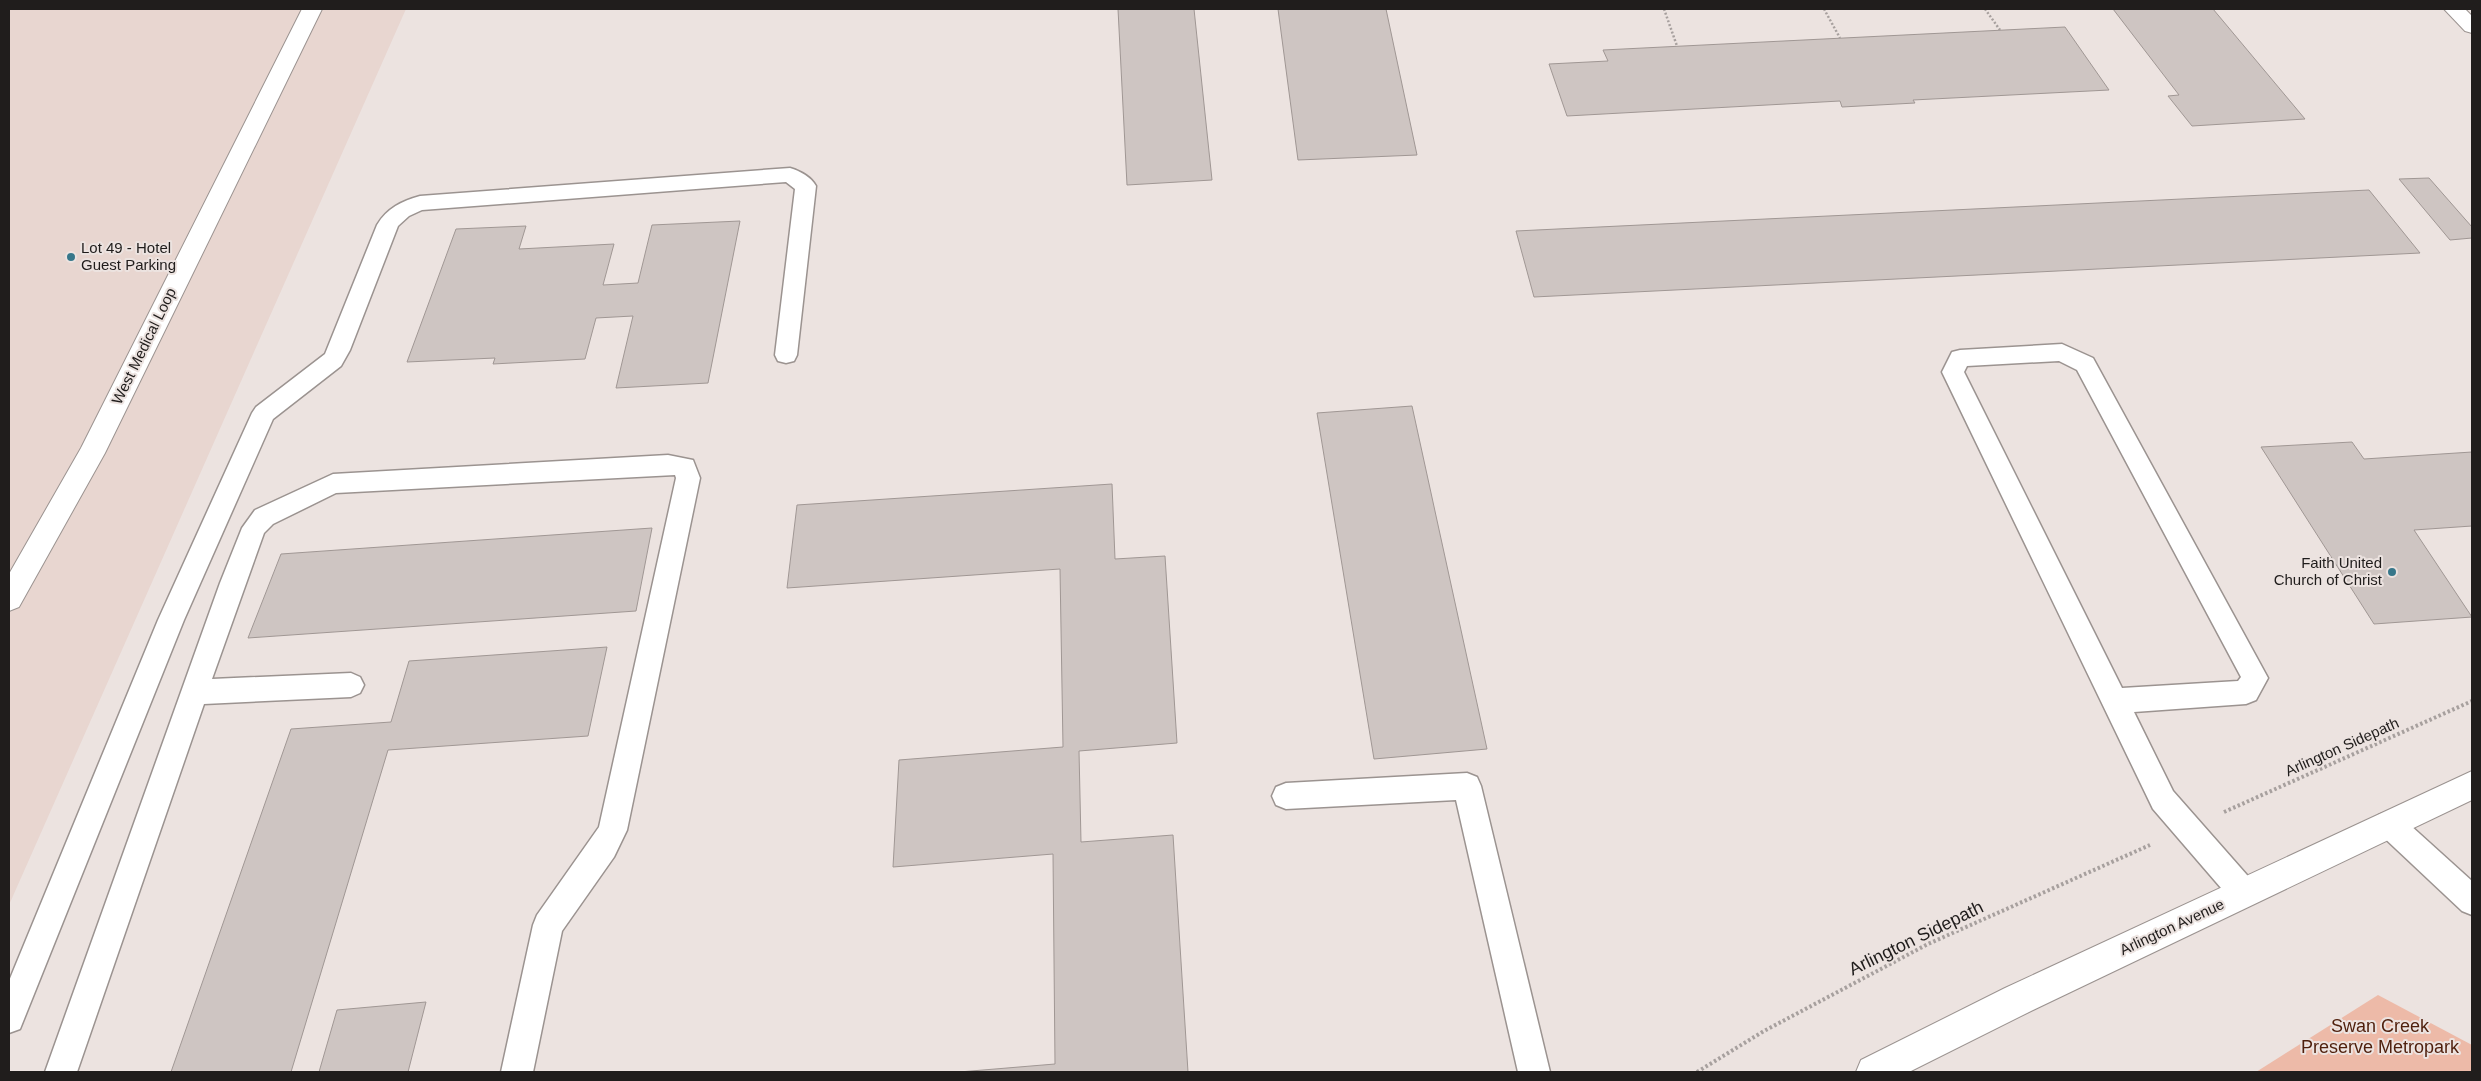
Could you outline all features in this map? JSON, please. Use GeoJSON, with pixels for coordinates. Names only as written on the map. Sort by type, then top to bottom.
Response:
{"type":"FeatureCollection","features":[{"type":"Feature","properties":{"kind":"street","name":"West Medical Loop"},"geometry":{"type":"LineString","coordinates":[[9,599],[92,453],[312,9]]}},
{"type":"Feature","properties":{"kind":"street"},"geometry":{"type":"LineString","coordinates":[[2454,9],[2472,27]]}},
{"type":"Feature","properties":{"kind":"street","name":"Arlington Avenue"},"geometry":{"type":"LineString","coordinates":[[1873,1072],[2017,1000],[2472,785]]}},
{"type":"Feature","properties":{"kind":"lane"},"geometry":{"type":"LineString","coordinates":[[9,1018],[171,620],[264,413],[333,360],[339,350],[387,225],[393,216],[405,208],[420,203],[790,174],[806,186],[786,355]]}},
{"type":"Feature","properties":{"kind":"lane"},"geometry":{"type":"LineString","coordinates":[[2113,701],[2246,692],[2255,678],[2085,364],[2062,352],[1960,358],[1953,372],[2113,701],[2162,800],[2244,893]]}},
{"type":"Feature","properties":{"kind":"lane"},"geometry":{"type":"LineString","coordinates":[[62,1072],[254,528],[264,517],[333,484],[668,464],[684,467],[688,478],[613,830],[604,846],[548,924],[517,1072]]}},
{"type":"Feature","properties":{"kind":"lane"},"geometry":{"type":"LineString","coordinates":[[196,692],[351,686]]}},
{"type":"Feature","properties":{"kind":"lane"},"geometry":{"type":"LineString","coordinates":[[1286,796],[1468,786],[1534,1072]]}},
{"type":"Feature","properties":{"kind":"lane"},"geometry":{"type":"LineString","coordinates":[[2389,824],[2472,901]]}},
{"type":"Feature","properties":{"kind":"path"},"geometry":{"type":"LineString","coordinates":[[1664,9],[1677,46]]}},
{"type":"Feature","properties":{"kind":"path"},"geometry":{"type":"LineString","coordinates":[[1824,9],[1840,38]]}},
{"type":"Feature","properties":{"kind":"path"},"geometry":{"type":"LineString","coordinates":[[1985,9],[2000,30]]}},
{"type":"Feature","properties":{"kind":"path","name":"Arlington Sidepath"},"geometry":{"type":"LineString","coordinates":[[2222,813],[2472,701]]}},
{"type":"Feature","properties":{"kind":"path","name":"Arlington Sidepath"},"geometry":{"type":"LineString","coordinates":[[1697,1072],[1764,1031],[1928,944],[2155,843]]}},
{"type":"Feature","properties":{"kind":"shaded area"},"geometry":{"type":"Polygon","coordinates":[[[9,9],[406,9],[9,905],[9,9]]]}},
{"type":"Feature","properties":{"kind":"green space","name":"Swan Creek Preserve Metropark"},"geometry":{"type":"Polygon","coordinates":[[[2378,995],[2472,1045],[2472,1072],[2256,1072],[2378,995]]]}},
{"type":"Feature","properties":{"kind":"building"},"geometry":{"type":"Polygon","coordinates":[[[1118,9],[1194,9],[1212,180],[1127,185],[1118,9]]]}},
{"type":"Feature","properties":{"kind":"building"},"geometry":{"type":"Polygon","coordinates":[[[1278,9],[1386,9],[1417,155],[1298,160],[1278,9]]]}},
{"type":"Feature","properties":{"kind":"building"},"geometry":{"type":"Polygon","coordinates":[[[2113,9],[2213,9],[2305,119],[2192,126],[2168,96],[2179,95],[2113,9]]]}},
{"type":"Feature","properties":{"kind":"building"},"geometry":{"type":"Polygon","coordinates":[[[2065,27],[2109,90],[1913,100],[1915,103],[1842,107],[1840,101],[1567,116],[1549,64],[1608,61],[1603,50],[2065,27]]]}},
{"type":"Feature","properties":{"kind":"building"},"geometry":{"type":"Polygon","coordinates":[[[2429,178],[2472,227],[2472,238],[2450,240],[2399,179],[2429,178]]]}},
{"type":"Feature","properties":{"kind":"building"},"geometry":{"type":"Polygon","coordinates":[[[2369,190],[2420,253],[1534,297],[1516,231],[2369,190]]]}},
{"type":"Feature","properties":{"kind":"building"},"geometry":{"type":"Polygon","coordinates":[[[740,221],[708,383],[616,388],[633,316],[596,318],[585,359],[493,364],[495,358],[407,362],[456,229],[526,226],[519,249],[614,244],[603,285],[638,283],[652,225],[740,221]]]}},
{"type":"Feature","properties":{"kind":"building"},"geometry":{"type":"Polygon","coordinates":[[[1412,406],[1487,749],[1374,759],[1317,413],[1412,406]]]}},
{"type":"Feature","properties":{"kind":"building","name":"Faith United Church of Christ"},"geometry":{"type":"Polygon","coordinates":[[[2352,442],[2364,459],[2472,452],[2472,526],[2414,530],[2472,617],[2374,624],[2261,447],[2352,442]]]}},
{"type":"Feature","properties":{"kind":"building"},"geometry":{"type":"Polygon","coordinates":[[[1112,484],[1115,559],[1165,556],[1177,743],[1079,751],[1081,842],[1173,835],[1188,1072],[959,1072],[1055,1064],[1053,854],[893,867],[899,760],[1063,747],[1060,569],[787,588],[797,505],[1112,484]]]}},
{"type":"Feature","properties":{"kind":"building"},"geometry":{"type":"Polygon","coordinates":[[[652,528],[636,611],[248,638],[281,554],[652,528]]]}},
{"type":"Feature","properties":{"kind":"building"},"geometry":{"type":"Polygon","coordinates":[[[607,647],[588,736],[388,750],[291,1072],[171,1072],[291,729],[391,722],[409,661],[607,647]]]}},
{"type":"Feature","properties":{"kind":"building"},"geometry":{"type":"Polygon","coordinates":[[[426,1002],[408,1072],[319,1072],[337,1010],[426,1002]]]}},
{"type":"Feature","properties":{"kind":"place","name":"Lot 49 - Hotel Guest Parking"},"geometry":{"type":"Point","coordinates":[71,257]}},
{"type":"Feature","properties":{"kind":"place","name":"Faith United Church of Christ"},"geometry":{"type":"Point","coordinates":[2392,572]}}]}
